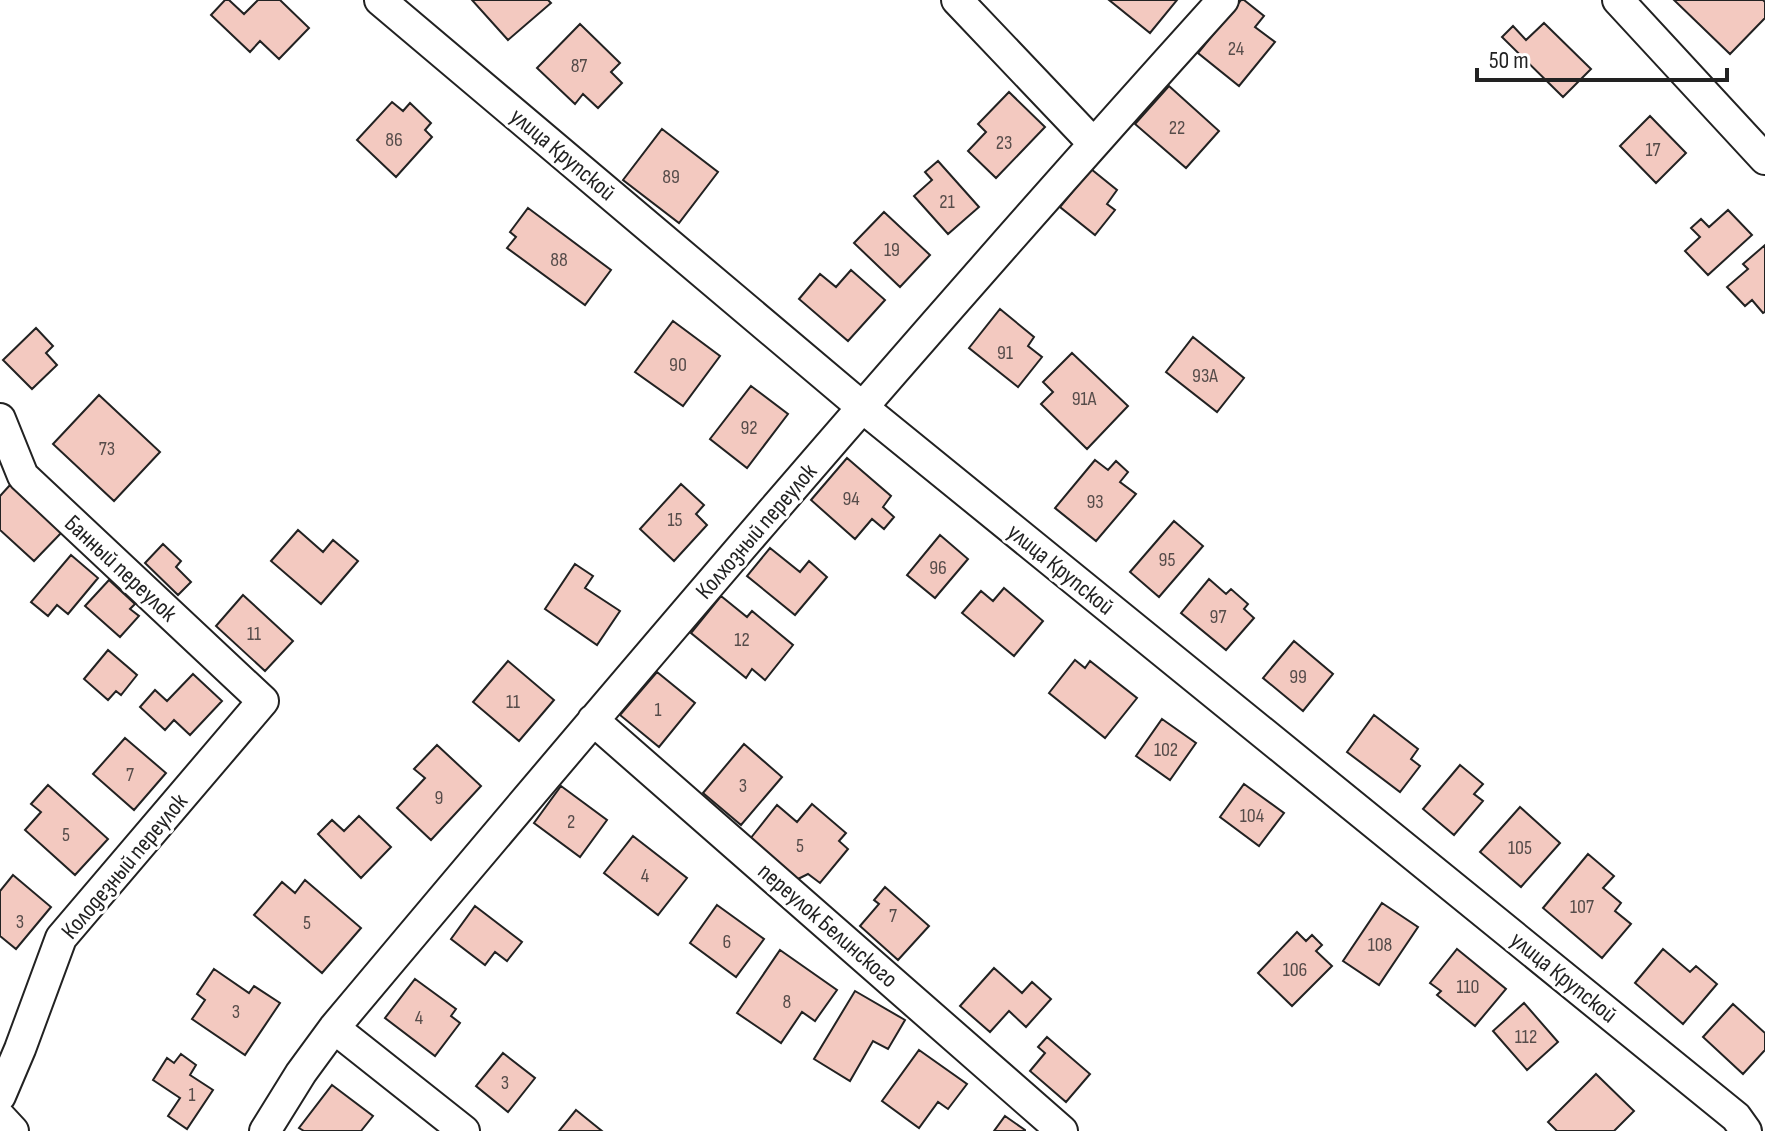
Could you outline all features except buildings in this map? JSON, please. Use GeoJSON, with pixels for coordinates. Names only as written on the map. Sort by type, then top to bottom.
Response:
{"type":"FeatureCollection","features":[{"type":"Feature","properties":{"kind":"street","name":"улица Крупской"},"geometry":{"type":"LineString","coordinates":[[380,0],[862,407],[1724,1107],[1746,1131]]}},
{"type":"Feature","properties":{"kind":"street"},"geometry":{"type":"LineString","coordinates":[[957,0],[1093,143]]}},
{"type":"Feature","properties":{"kind":"street","name":"Колхозный переулок"},"geometry":{"type":"LineString","coordinates":[[265,1131],[334,1028],[593,720],[1093,143],[1223,0]]}},
{"type":"Feature","properties":{"kind":"street"},"geometry":{"type":"LineString","coordinates":[[1618,0],[1765,159]]}},
{"type":"Feature","properties":{"kind":"street","name":"Банный переулок"},"geometry":{"type":"LineString","coordinates":[[0,419],[23,476],[263,701]]}},
{"type":"Feature","properties":{"kind":"street","name":"Колодезный переулок"},"geometry":{"type":"LineString","coordinates":[[0,1096],[61,938],[263,701]]}},
{"type":"Feature","properties":{"kind":"street","name":"переулок Белинского"},"geometry":{"type":"LineString","coordinates":[[593,720],[1062,1131]]}},
{"type":"Feature","properties":{"kind":"street"},"geometry":{"type":"LineString","coordinates":[[334,1028],[464,1131]]}},
{"type":"Feature","properties":{"kind":"street"},"geometry":{"type":"LineString","coordinates":[[0,1117],[13,1131]]}}]}
